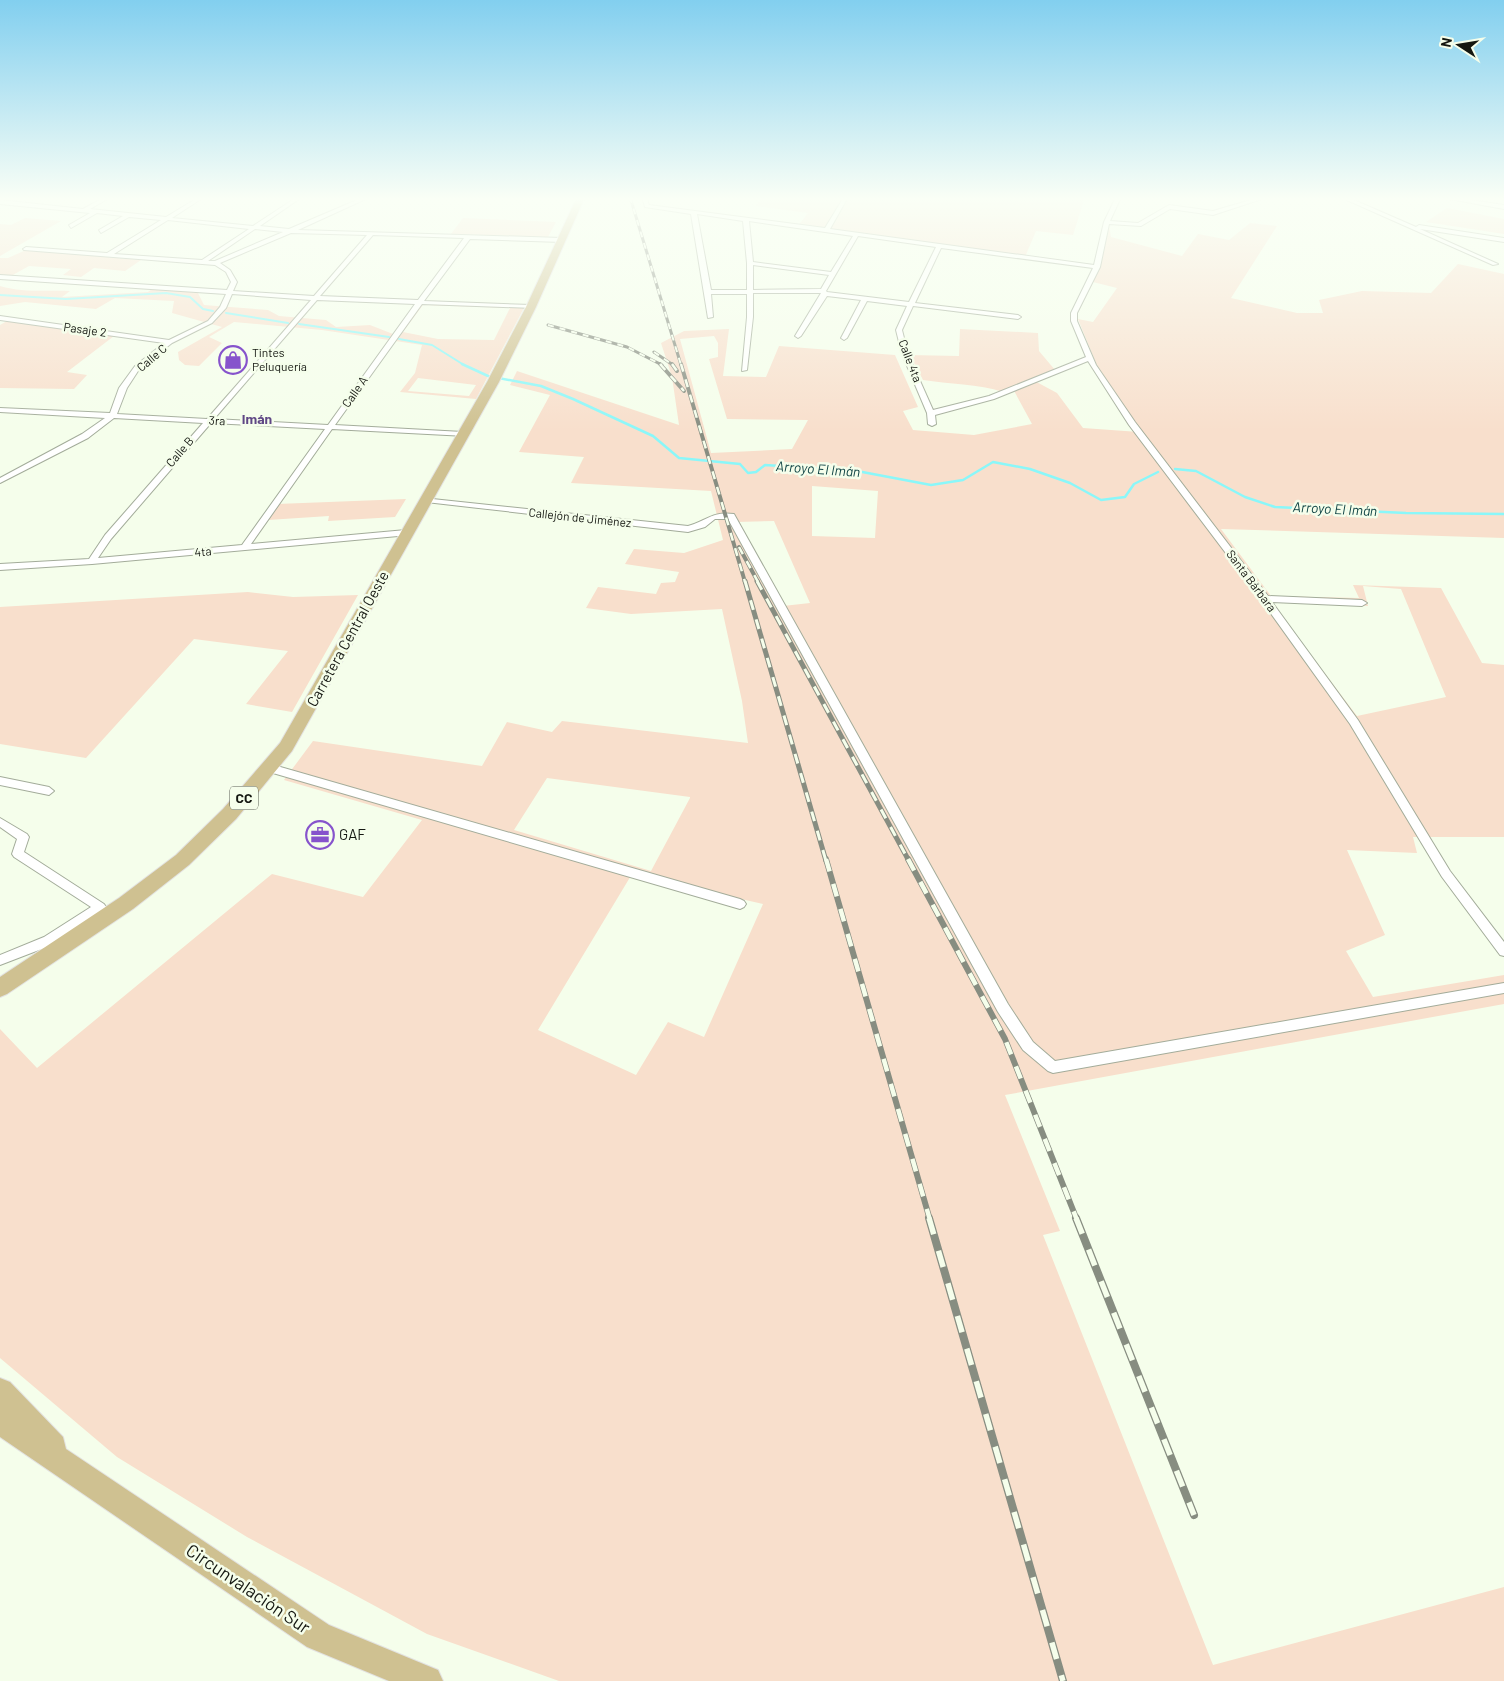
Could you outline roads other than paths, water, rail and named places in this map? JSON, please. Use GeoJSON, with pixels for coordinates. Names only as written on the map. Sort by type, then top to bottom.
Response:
{"type":"FeatureCollection","features":[{"type":"Feature","properties":{"kind":"main road","name":"Carretera Central Oeste"},"geometry":{"type":"LineString","coordinates":[[0,988],[117,910],[166,873],[220,824],[270,768],[304,717],[495,378],[546,275]]}},
{"type":"Feature","properties":{"kind":"main road","name":"Circunvalación Sur"},"geometry":{"type":"LineString","coordinates":[[0,1392],[81,1477]]}},
{"type":"Feature","properties":{"kind":"main road","name":"Circunvalación Sur"},"geometry":{"type":"LineString","coordinates":[[0,1420],[81,1477],[318,1636],[427,1681]]}},
{"type":"Feature","properties":{"kind":"street"},"geometry":{"type":"LineString","coordinates":[[229,292],[234,282],[230,275]]}},
{"type":"Feature","properties":{"kind":"street","name":"Calle B"},"geometry":{"type":"LineString","coordinates":[[92,561],[108,537],[334,275]]}},
{"type":"Feature","properties":{"kind":"street","name":"Calle A"},"geometry":{"type":"LineString","coordinates":[[244,548],[439,275]]}},
{"type":"Feature","properties":{"kind":"street"},"geometry":{"type":"LineString","coordinates":[[705,275],[710,317]]}},
{"type":"Feature","properties":{"kind":"street"},"geometry":{"type":"LineString","coordinates":[[744,370],[749,334],[750,275]]}},
{"type":"Feature","properties":{"kind":"street"},"geometry":{"type":"LineString","coordinates":[[798,336],[832,275]]}},
{"type":"Feature","properties":{"kind":"street","name":"Calle 4ta"},"geometry":{"type":"LineString","coordinates":[[925,275],[899,330],[906,354],[931,413],[932,424]]}},
{"type":"Feature","properties":{"kind":"street","name":"Santa Bárbara"},"geometry":{"type":"LineString","coordinates":[[1093,275],[1074,313],[1074,321],[1090,358],[1132,423],[1265,599],[1354,722],[1446,874],[1504,951]]}},
{"type":"Feature","properties":{"kind":"street"},"geometry":{"type":"LineString","coordinates":[[0,277],[314,298],[531,307]]}},
{"type":"Feature","properties":{"kind":"street"},"geometry":{"type":"LineString","coordinates":[[708,292],[750,290],[824,292],[864,300],[1018,317]]}},
{"type":"Feature","properties":{"kind":"street","name":"Calle C"},"geometry":{"type":"LineString","coordinates":[[113,415],[123,388],[138,368],[170,342],[210,322],[223,308],[229,292]]}},
{"type":"Feature","properties":{"kind":"street"},"geometry":{"type":"LineString","coordinates":[[844,338],[864,300]]}},
{"type":"Feature","properties":{"kind":"street","name":"Pasaje 2"},"geometry":{"type":"LineString","coordinates":[[0,318],[170,342]]}},
{"type":"Feature","properties":{"kind":"street"},"geometry":{"type":"LineString","coordinates":[[931,413],[962,407],[1090,358]]}},
{"type":"Feature","properties":{"kind":"street","name":"3ra"},"geometry":{"type":"LineString","coordinates":[[0,410],[463,434]]}},
{"type":"Feature","properties":{"kind":"street"},"geometry":{"type":"LineString","coordinates":[[0,481],[85,436],[113,415]]}},
{"type":"Feature","properties":{"kind":"street","name":"Callejón de Jiménez"},"geometry":{"type":"LineString","coordinates":[[426,500],[688,529],[702,525],[713,517],[731,516],[1003,1008],[1028,1046],[1053,1067],[1504,988]]}},
{"type":"Feature","properties":{"kind":"street","name":"4ta"},"geometry":{"type":"LineString","coordinates":[[0,567],[92,561],[406,533]]}},
{"type":"Feature","properties":{"kind":"street"},"geometry":{"type":"LineString","coordinates":[[1265,599],[1362,603]]}},
{"type":"Feature","properties":{"kind":"street"},"geometry":{"type":"LineString","coordinates":[[270,768],[740,904]]}},
{"type":"Feature","properties":{"kind":"street"},"geometry":{"type":"LineString","coordinates":[[0,781],[49,791]]}},
{"type":"Feature","properties":{"kind":"street"},"geometry":{"type":"LineString","coordinates":[[0,822],[23,837],[18,854],[100,907],[48,941],[0,960]]}},
{"type":"Feature","properties":{"kind":"waterway","name":"Arroyo El Imán"},"geometry":{"type":"LineString","coordinates":[[0,295],[66,299],[166,293],[190,297],[203,309],[213,311]]}},
{"type":"Feature","properties":{"kind":"waterway","name":"Arroyo El Imán"},"geometry":{"type":"LineString","coordinates":[[226,313],[288,323]]}},
{"type":"Feature","properties":{"kind":"waterway","name":"Arroyo El Imán"},"geometry":{"type":"LineString","coordinates":[[299,324],[389,337]]}},
{"type":"Feature","properties":{"kind":"waterway","name":"Arroyo El Imán"},"geometry":{"type":"LineString","coordinates":[[399,339],[432,345],[464,365]]}},
{"type":"Feature","properties":{"kind":"waterway","name":"Arroyo El Imán"},"geometry":{"type":"LineString","coordinates":[[464,365],[488,376],[541,386],[573,399],[653,436],[679,458],[740,464],[748,473],[756,472],[765,465],[857,471],[931,485],[963,480],[993,462],[1030,469],[1070,483],[1101,500],[1125,497],[1134,484],[1158,472]]}},
{"type":"Feature","properties":{"kind":"waterway","name":"Arroyo El Imán"},"geometry":{"type":"LineString","coordinates":[[1175,469],[1196,471],[1245,497],[1275,507],[1406,513],[1504,514]]}},
{"type":"Feature","properties":{"kind":"railway"},"geometry":{"type":"LineString","coordinates":[[654,275],[681,365]]}},
{"type":"Feature","properties":{"kind":"railway"},"geometry":{"type":"LineString","coordinates":[[548,325],[627,347],[662,365]]}},
{"type":"Feature","properties":{"kind":"railway"},"geometry":{"type":"LineString","coordinates":[[654,352],[672,365]]}},
{"type":"Feature","properties":{"kind":"railway"},"geometry":{"type":"LineString","coordinates":[[660,364],[684,391]]}},
{"type":"Feature","properties":{"kind":"railway"},"geometry":{"type":"LineString","coordinates":[[681,364],[745,582]]}},
{"type":"Feature","properties":{"kind":"railway"},"geometry":{"type":"LineString","coordinates":[[672,365],[677,371]]}},
{"type":"Feature","properties":{"kind":"railway"},"geometry":{"type":"LineString","coordinates":[[739,547],[758,582]]}},
{"type":"Feature","properties":{"kind":"railway"},"geometry":{"type":"LineString","coordinates":[[745,581],[826,861]]}},
{"type":"Feature","properties":{"kind":"railway"},"geometry":{"type":"LineString","coordinates":[[757,581],[909,861]]}},
{"type":"Feature","properties":{"kind":"railway"},"geometry":{"type":"LineString","coordinates":[[826,859],[930,1220]]}},
{"type":"Feature","properties":{"kind":"railway"},"geometry":{"type":"LineString","coordinates":[[908,859],[1005,1039],[1077,1220]]}},
{"type":"Feature","properties":{"kind":"railway"},"geometry":{"type":"LineString","coordinates":[[929,1218],[1063,1681]]}},
{"type":"Feature","properties":{"kind":"railway"},"geometry":{"type":"LineString","coordinates":[[1076,1218],[1194,1515]]}},
{"type":"Feature","properties":{"kind":"place","name":"Tintes Peluquería"},"geometry":{"type":"Point","coordinates":[233,360]}},
{"type":"Feature","properties":{"kind":"place","name":"GAF"},"geometry":{"type":"Point","coordinates":[320,835]}},
{"type":"Feature","properties":{"kind":"district","name":"Imán"},"geometry":{"type":"Point","coordinates":[257,419]}}]}
